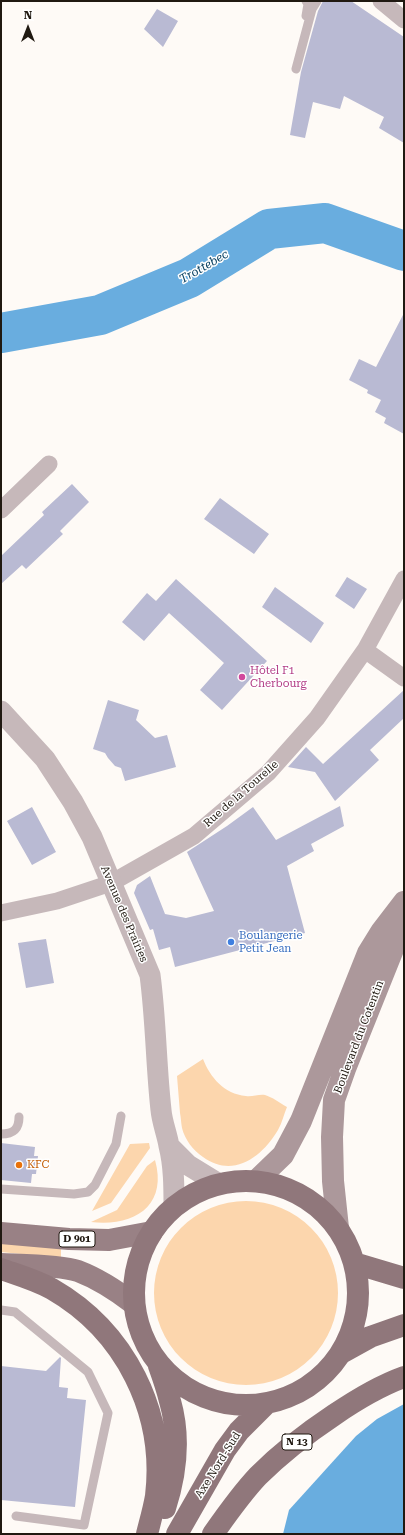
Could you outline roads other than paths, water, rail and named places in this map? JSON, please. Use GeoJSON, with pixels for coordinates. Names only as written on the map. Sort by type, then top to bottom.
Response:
{"type":"FeatureCollection","features":[{"type":"Feature","properties":{"kind":"highway"},"geometry":{"type":"LineString","coordinates":[[157,1534],[169,1496],[175,1464],[175,1434],[171,1402],[158,1363],[142,1335],[134,1304],[135,1279],[141,1254],[152,1232],[162,1218],[174,1207],[195,1193],[219,1184],[238,1181],[256,1181],[288,1189],[316,1205],[338,1228],[354,1262],[358,1294],[354,1324],[341,1353],[321,1376],[296,1393],[267,1403],[237,1404],[207,1398],[180,1384],[158,1363]]}},
{"type":"Feature","properties":{"kind":"highway"},"geometry":{"type":"LineString","coordinates":[[354,1262],[404,1278]]}},
{"type":"Feature","properties":{"kind":"highway"},"geometry":{"type":"LineString","coordinates":[[1,1269],[34,1280],[52,1289],[89,1317],[113,1340],[138,1380],[153,1424],[157,1459],[156,1496],[146,1534]]}},
{"type":"Feature","properties":{"kind":"highway"},"geometry":{"type":"LineString","coordinates":[[341,1353],[370,1337],[404,1326]]}},
{"type":"Feature","properties":{"kind":"highway","name":"N 13"},"geometry":{"type":"LineString","coordinates":[[213,1534],[230,1509],[258,1477],[288,1449],[354,1401],[404,1377]]}},
{"type":"Feature","properties":{"kind":"highway","name":"Axe Nord-Sud"},"geometry":{"type":"LineString","coordinates":[[177,1534],[225,1450],[238,1431],[267,1403]]}},
{"type":"Feature","properties":{"kind":"main road","name":"Boulevard du Cotentin"},"geometry":{"type":"LineString","coordinates":[[256,1181],[283,1155],[301,1121],[368,953],[381,932],[404,902]]}},
{"type":"Feature","properties":{"kind":"main road","name":"Boulevard du Cotentin"},"geometry":{"type":"LineString","coordinates":[[338,1228],[332,1181],[334,1100],[404,922]]}},
{"type":"Feature","properties":{"kind":"main road","name":"D 901"},"geometry":{"type":"LineString","coordinates":[[1,1232],[69,1239],[109,1240],[152,1232]]}},
{"type":"Feature","properties":{"kind":"main road"},"geometry":{"type":"LineString","coordinates":[[1,1264],[60,1268],[77,1271],[111,1286],[134,1304]]}},
{"type":"Feature","properties":{"kind":"street"},"geometry":{"type":"LineString","coordinates":[[383,2],[404,20]]}},
{"type":"Feature","properties":{"kind":"street"},"geometry":{"type":"LineString","coordinates":[[1,510],[49,464]]}},
{"type":"Feature","properties":{"kind":"street","name":"Rue de la Tourelle"},"geometry":{"type":"LineString","coordinates":[[1,913],[57,902],[111,883],[194,836],[268,773],[317,718],[365,650],[404,579]]}},
{"type":"Feature","properties":{"kind":"street"},"geometry":{"type":"LineString","coordinates":[[365,650],[404,678]]}},
{"type":"Feature","properties":{"kind":"street","name":"Avenue des Prairies"},"geometry":{"type":"LineString","coordinates":[[1,711],[45,759],[73,802],[92,837],[150,975],[153,998],[157,1077],[161,1108],[170,1147],[174,1182],[174,1207]]}},
{"type":"Feature","properties":{"kind":"street"},"geometry":{"type":"LineString","coordinates":[[170,1147],[188,1164],[219,1184]]}},
{"type":"Feature","properties":{"kind":"lane"},"geometry":{"type":"LineString","coordinates":[[303,39],[308,4],[306,1]]}},
{"type":"Feature","properties":{"kind":"lane"},"geometry":{"type":"LineString","coordinates":[[296,69],[312,9],[317,1]]}},
{"type":"Feature","properties":{"kind":"lane"},"geometry":{"type":"LineString","coordinates":[[1,1189],[74,1194],[83,1194],[88,1192],[95,1185],[116,1144],[121,1116]]}},
{"type":"Feature","properties":{"kind":"lane"},"geometry":{"type":"LineString","coordinates":[[1,1134],[13,1133],[17,1129],[19,1117]]}},
{"type":"Feature","properties":{"kind":"lane"},"geometry":{"type":"LineString","coordinates":[[1,1310],[15,1312],[88,1372],[108,1413],[84,1525],[16,1516]]}},
{"type":"Feature","properties":{"kind":"water"},"geometry":{"type":"Polygon","coordinates":[[[404,1404],[404,1534],[283,1534],[289,1510],[356,1436],[377,1419],[404,1404]]]}},
{"type":"Feature","properties":{"kind":"waterway","name":"Trottebec"},"geometry":{"type":"LineString","coordinates":[[1,333],[100,315],[189,278],[269,229],[325,223],[404,251]]}},
{"type":"Feature","properties":{"kind":"place","name":"Hôtel F1 Cherbourg"},"geometry":{"type":"Point","coordinates":[242,677]}},
{"type":"Feature","properties":{"kind":"place","name":"Boulangerie Petit Jean"},"geometry":{"type":"Point","coordinates":[231,942]}},
{"type":"Feature","properties":{"kind":"place","name":"KFC"},"geometry":{"type":"Point","coordinates":[19,1165]}}]}
